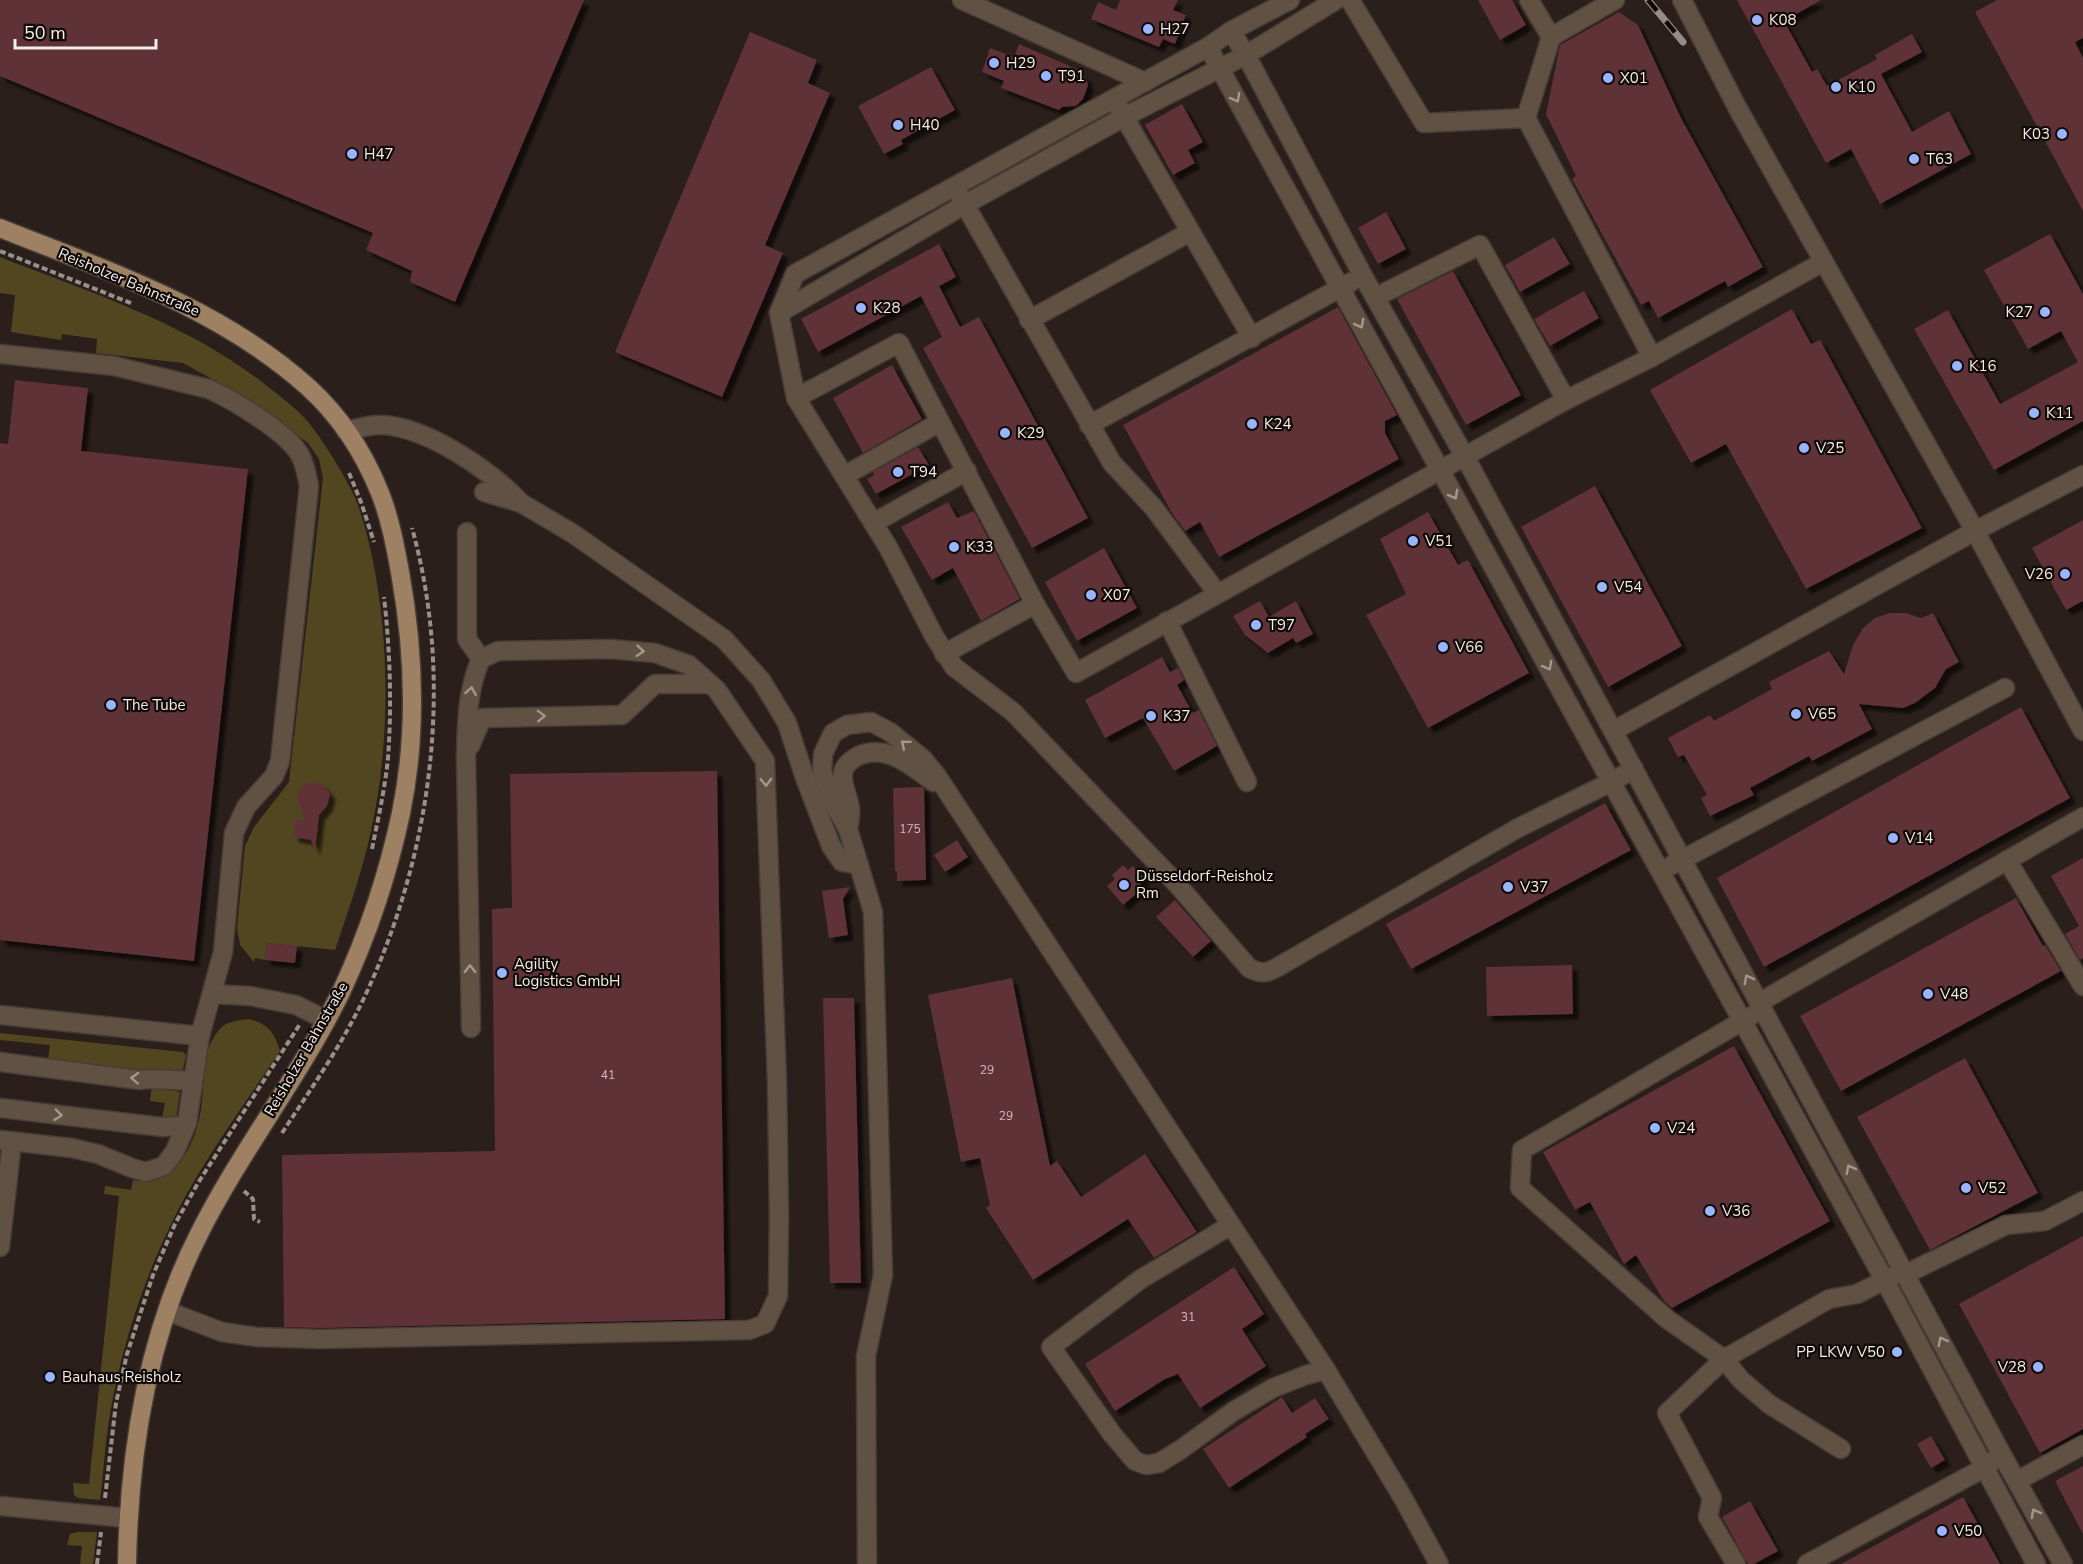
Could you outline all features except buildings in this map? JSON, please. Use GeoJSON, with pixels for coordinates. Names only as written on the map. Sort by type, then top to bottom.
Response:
{"type":"FeatureCollection","features":[{"type":"Feature","properties":{"kind":"main road","name":"Reisholzer Bahnstraße"},"geometry":{"type":"LineString","coordinates":[[0,228],[141,284],[215,320],[248,340],[308,386],[332,410],[362,453],[381,496],[395,544],[404,596],[411,670],[408,764],[401,812],[381,889],[360,950],[326,1020],[222,1191],[198,1236],[167,1311],[151,1363],[138,1426],[128,1518],[127,1564]]}},
{"type":"Feature","properties":{"kind":"lane"},"geometry":{"type":"LineString","coordinates":[[962,0],[1145,82]]}},
{"type":"Feature","properties":{"kind":"lane"},"geometry":{"type":"LineString","coordinates":[[1290,0],[795,274],[779,313],[796,398],[873,523],[954,667],[1013,712],[1176,883],[1249,968],[1258,973],[1265,973],[1290,960],[1518,828],[1634,769]]}},
{"type":"Feature","properties":{"kind":"lane"},"geometry":{"type":"LineString","coordinates":[[779,313],[964,205],[1124,117],[1246,55],[1336,0]]}},
{"type":"Feature","properties":{"kind":"lane"},"geometry":{"type":"LineString","coordinates":[[1350,0],[1424,123],[1526,118]]}},
{"type":"Feature","properties":{"kind":"lane"},"geometry":{"type":"LineString","coordinates":[[1528,0],[1551,37]]}},
{"type":"Feature","properties":{"kind":"lane"},"geometry":{"type":"LineString","coordinates":[[1615,0],[1551,37],[1526,118],[1652,357]]}},
{"type":"Feature","properties":{"kind":"lane"},"geometry":{"type":"LineString","coordinates":[[1682,0],[1738,109],[1975,531],[2083,731]]}},
{"type":"Feature","properties":{"kind":"lane"},"geometry":{"type":"LineString","coordinates":[[1231,31],[1684,860],[2002,1455],[2063,1564]]}},
{"type":"Feature","properties":{"kind":"lane"},"geometry":{"type":"LineString","coordinates":[[1208,47],[1885,1281],[2036,1564]]}},
{"type":"Feature","properties":{"kind":"lane"},"geometry":{"type":"LineString","coordinates":[[1114,98],[1252,338]]}},
{"type":"Feature","properties":{"kind":"lane"},"geometry":{"type":"LineString","coordinates":[[956,186],[964,205],[1112,463],[1153,507],[1217,593]]}},
{"type":"Feature","properties":{"kind":"lane"},"geometry":{"type":"LineString","coordinates":[[1029,320],[1190,231]]}},
{"type":"Feature","properties":{"kind":"lane"},"geometry":{"type":"LineString","coordinates":[[1386,292],[1480,245],[1566,400]]}},
{"type":"Feature","properties":{"kind":"lane"},"geometry":{"type":"LineString","coordinates":[[796,398],[898,343],[1035,604],[1076,673],[1566,400],[1652,357],[1823,262]]}},
{"type":"Feature","properties":{"kind":"lane"},"geometry":{"type":"LineString","coordinates":[[1089,425],[1363,276]]}},
{"type":"Feature","properties":{"kind":"lane"},"geometry":{"type":"LineString","coordinates":[[0,354],[114,366],[209,389],[274,429],[299,453],[309,486],[280,761],[274,776],[246,807],[234,833],[223,952],[204,1014],[187,1124],[175,1151],[164,1166],[146,1172],[98,1154],[72,1148],[6,1141],[0,1237]]}},
{"type":"Feature","properties":{"kind":"lane"},"geometry":{"type":"LineString","coordinates":[[844,476],[940,422]]}},
{"type":"Feature","properties":{"kind":"lane"},"geometry":{"type":"LineString","coordinates":[[346,431],[381,424],[404,428],[437,441],[505,485],[521,503]]}},
{"type":"Feature","properties":{"kind":"lane"},"geometry":{"type":"LineString","coordinates":[[873,523],[967,471]]}},
{"type":"Feature","properties":{"kind":"lane"},"geometry":{"type":"LineString","coordinates":[[1613,730],[1975,531],[2083,475]]}},
{"type":"Feature","properties":{"kind":"lane"},"geometry":{"type":"LineString","coordinates":[[484,492],[521,503],[572,533],[724,639],[761,680],[787,723],[831,846],[842,861],[859,865]]}},
{"type":"Feature","properties":{"kind":"lane"},"geometry":{"type":"LineString","coordinates":[[466,532],[467,639],[481,659]]}},
{"type":"Feature","properties":{"kind":"lane"},"geometry":{"type":"LineString","coordinates":[[945,654],[1035,604]]}},
{"type":"Feature","properties":{"kind":"lane"},"geometry":{"type":"LineString","coordinates":[[1167,621],[1247,782]]}},
{"type":"Feature","properties":{"kind":"lane"},"geometry":{"type":"LineString","coordinates":[[167,1311],[222,1332],[270,1338],[320,1339],[749,1330],[765,1324],[778,1296],[779,1216],[777,1082],[765,761],[717,690],[689,665],[655,653],[610,649],[498,651],[481,659],[473,675],[467,713],[471,1028]]}},
{"type":"Feature","properties":{"kind":"lane"},"geometry":{"type":"LineString","coordinates":[[466,756],[482,718],[622,715],[655,684],[710,684]]}},
{"type":"Feature","properties":{"kind":"lane"},"geometry":{"type":"LineString","coordinates":[[1660,871],[2005,688]]}},
{"type":"Feature","properties":{"kind":"lane"},"geometry":{"type":"LineString","coordinates":[[867,1564],[866,1356],[883,1275],[873,912],[848,829],[834,804],[822,772],[823,754],[833,733],[847,725],[871,722],[890,732],[923,759],[937,776],[1326,1370],[1403,1498],[1438,1564]]}},
{"type":"Feature","properties":{"kind":"lane"},"geometry":{"type":"LineString","coordinates":[[848,829],[850,810],[842,774],[845,766],[855,757],[879,752],[898,757],[944,788]]}},
{"type":"Feature","properties":{"kind":"lane"},"geometry":{"type":"LineString","coordinates":[[1841,1449],[1769,1404],[1742,1380],[1724,1359],[1667,1320],[1520,1188],[1522,1150],[1742,1021],[1762,1005],[2083,817]]}},
{"type":"Feature","properties":{"kind":"lane"},"geometry":{"type":"LineString","coordinates":[[2007,860],[2083,986]]}},
{"type":"Feature","properties":{"kind":"lane"},"geometry":{"type":"LineString","coordinates":[[212,994],[250,996],[296,1005],[326,1020]]}},
{"type":"Feature","properties":{"kind":"lane"},"geometry":{"type":"LineString","coordinates":[[0,1015],[200,1036]]}},
{"type":"Feature","properties":{"kind":"lane"},"geometry":{"type":"LineString","coordinates":[[0,1062],[139,1080],[160,1079],[179,1082],[193,1080]]}},
{"type":"Feature","properties":{"kind":"lane"},"geometry":{"type":"LineString","coordinates":[[0,1108],[162,1127],[187,1124]]}},
{"type":"Feature","properties":{"kind":"lane"},"geometry":{"type":"LineString","coordinates":[[1736,1564],[1708,1516],[1712,1498],[1667,1413],[1724,1359],[1829,1299],[1857,1294],[2006,1225],[2045,1221],[2083,1201]]}},
{"type":"Feature","properties":{"kind":"lane"},"geometry":{"type":"LineString","coordinates":[[1232,1225],[1142,1280],[1052,1347],[1112,1434],[1135,1461],[1146,1465],[1159,1463],[1273,1388],[1326,1370]]}},
{"type":"Feature","properties":{"kind":"lane"},"geometry":{"type":"LineString","coordinates":[[2017,1481],[2083,1445]]}},
{"type":"Feature","properties":{"kind":"lane"},"geometry":{"type":"LineString","coordinates":[[1807,1564],[1984,1468],[2002,1455]]}},
{"type":"Feature","properties":{"kind":"lane"},"geometry":{"type":"LineString","coordinates":[[0,1506],[128,1518]]}},
{"type":"Feature","properties":{"kind":"path"},"geometry":{"type":"LineString","coordinates":[[0,250],[139,306]]}},
{"type":"Feature","properties":{"kind":"path"},"geometry":{"type":"LineString","coordinates":[[370,856],[382,801],[390,722],[390,669],[384,598]]}},
{"type":"Feature","properties":{"kind":"path"},"geometry":{"type":"LineString","coordinates":[[287,1125],[338,1047],[382,957],[404,895],[417,845],[424,804],[432,722]]}},
{"type":"Feature","properties":{"kind":"path"},"geometry":{"type":"LineString","coordinates":[[97,1564],[116,1403],[127,1354],[153,1275],[175,1224],[198,1183],[309,1010]]}},
{"type":"Feature","properties":{"kind":"path"},"geometry":{"type":"LineString","coordinates":[[244,1191],[253,1199],[254,1218],[260,1222]]}},
{"type":"Feature","properties":{"kind":"shaded area"},"geometry":{"type":"Polygon","coordinates":[[[0,257],[142,313],[209,347],[241,367],[287,402],[309,423],[322,440],[354,496],[368,541],[382,618],[385,659],[384,740],[371,833],[335,950],[267,943],[265,960],[255,958],[254,962],[240,945],[237,928],[245,846],[254,827],[289,782],[323,478],[319,459],[308,443],[234,391],[183,363],[96,353],[97,339],[62,334],[61,340],[11,332],[15,295],[0,293],[0,257]]]}},
{"type":"Feature","properties":{"kind":"shaded area"},"geometry":{"type":"Polygon","coordinates":[[[248,1019],[260,1023],[269,1030],[276,1039],[280,1051],[200,1171],[165,1236],[136,1310],[121,1362],[108,1425],[100,1500],[78,1498],[74,1495],[73,1483],[89,1484],[119,1196],[104,1194],[105,1186],[131,1190],[133,1180],[148,1181],[160,1177],[171,1171],[180,1161],[188,1150],[198,1123],[204,1068],[213,1039],[225,1025],[248,1019]]]}},
{"type":"Feature","properties":{"kind":"shaded area"},"geometry":{"type":"Polygon","coordinates":[[[0,1033],[183,1052],[186,1055],[183,1070],[180,1072],[48,1060],[50,1045],[0,1040],[0,1033]]]}},
{"type":"Feature","properties":{"kind":"shaded area"},"geometry":{"type":"Polygon","coordinates":[[[152,1086],[180,1092],[176,1119],[162,1119],[165,1103],[150,1101],[152,1086]]]}},
{"type":"Feature","properties":{"kind":"shaded area"},"geometry":{"type":"Polygon","coordinates":[[[97,1532],[93,1564],[80,1564],[82,1546],[67,1545],[70,1534],[97,1532]]]}},
{"type":"Feature","properties":{"kind":"railway"},"geometry":{"type":"LineString","coordinates":[[1648,0],[1683,42]]}},
{"type":"Feature","properties":{"kind":"place","name":"K08"},"geometry":{"type":"Point","coordinates":[1757,20]}},
{"type":"Feature","properties":{"kind":"place","name":"H27"},"geometry":{"type":"Point","coordinates":[1148,29]}},
{"type":"Feature","properties":{"kind":"place","name":"H29"},"geometry":{"type":"Point","coordinates":[994,63]}},
{"type":"Feature","properties":{"kind":"place","name":"T91"},"geometry":{"type":"Point","coordinates":[1046,76]}},
{"type":"Feature","properties":{"kind":"place","name":"X01"},"geometry":{"type":"Point","coordinates":[1608,78]}},
{"type":"Feature","properties":{"kind":"place","name":"K10"},"geometry":{"type":"Point","coordinates":[1836,87]}},
{"type":"Feature","properties":{"kind":"place","name":"H40"},"geometry":{"type":"Point","coordinates":[898,125]}},
{"type":"Feature","properties":{"kind":"place","name":"K03"},"geometry":{"type":"Point","coordinates":[2062,134]}},
{"type":"Feature","properties":{"kind":"place","name":"H47"},"geometry":{"type":"Point","coordinates":[352,154]}},
{"type":"Feature","properties":{"kind":"place","name":"T63"},"geometry":{"type":"Point","coordinates":[1914,159]}},
{"type":"Feature","properties":{"kind":"place","name":"K28"},"geometry":{"type":"Point","coordinates":[861,308]}},
{"type":"Feature","properties":{"kind":"place","name":"K27"},"geometry":{"type":"Point","coordinates":[2045,312]}},
{"type":"Feature","properties":{"kind":"place","name":"K16"},"geometry":{"type":"Point","coordinates":[1957,366]}},
{"type":"Feature","properties":{"kind":"place","name":"K11"},"geometry":{"type":"Point","coordinates":[2034,413]}},
{"type":"Feature","properties":{"kind":"place","name":"K24"},"geometry":{"type":"Point","coordinates":[1252,424]}},
{"type":"Feature","properties":{"kind":"place","name":"K29"},"geometry":{"type":"Point","coordinates":[1005,433]}},
{"type":"Feature","properties":{"kind":"place","name":"V25"},"geometry":{"type":"Point","coordinates":[1804,448]}},
{"type":"Feature","properties":{"kind":"place","name":"T94"},"geometry":{"type":"Point","coordinates":[898,472]}},
{"type":"Feature","properties":{"kind":"place","name":"V51"},"geometry":{"type":"Point","coordinates":[1413,541]}},
{"type":"Feature","properties":{"kind":"place","name":"K33"},"geometry":{"type":"Point","coordinates":[954,547]}},
{"type":"Feature","properties":{"kind":"place","name":"V26"},"geometry":{"type":"Point","coordinates":[2065,574]}},
{"type":"Feature","properties":{"kind":"place","name":"V54"},"geometry":{"type":"Point","coordinates":[1602,587]}},
{"type":"Feature","properties":{"kind":"place","name":"X07"},"geometry":{"type":"Point","coordinates":[1091,595]}},
{"type":"Feature","properties":{"kind":"place","name":"T97"},"geometry":{"type":"Point","coordinates":[1256,625]}},
{"type":"Feature","properties":{"kind":"place","name":"V66"},"geometry":{"type":"Point","coordinates":[1443,647]}},
{"type":"Feature","properties":{"kind":"place","name":"The Tube"},"geometry":{"type":"Point","coordinates":[111,705]}},
{"type":"Feature","properties":{"kind":"place","name":"V65"},"geometry":{"type":"Point","coordinates":[1796,714]}},
{"type":"Feature","properties":{"kind":"place","name":"K37"},"geometry":{"type":"Point","coordinates":[1151,716]}},
{"type":"Feature","properties":{"kind":"place","name":"V14"},"geometry":{"type":"Point","coordinates":[1893,838]}},
{"type":"Feature","properties":{"kind":"place","name":"Düsseldorf-Reisholz Rm"},"geometry":{"type":"Point","coordinates":[1124,885]}},
{"type":"Feature","properties":{"kind":"place","name":"V37"},"geometry":{"type":"Point","coordinates":[1508,887]}},
{"type":"Feature","properties":{"kind":"place","name":"Agility Logistics GmbH"},"geometry":{"type":"Point","coordinates":[502,973]}},
{"type":"Feature","properties":{"kind":"place","name":"V48"},"geometry":{"type":"Point","coordinates":[1928,994]}},
{"type":"Feature","properties":{"kind":"place","name":"V24"},"geometry":{"type":"Point","coordinates":[1655,1128]}},
{"type":"Feature","properties":{"kind":"place","name":"V52"},"geometry":{"type":"Point","coordinates":[1966,1188]}},
{"type":"Feature","properties":{"kind":"place","name":"V36"},"geometry":{"type":"Point","coordinates":[1710,1211]}},
{"type":"Feature","properties":{"kind":"place","name":"PP LKW V50"},"geometry":{"type":"Point","coordinates":[1897,1352]}},
{"type":"Feature","properties":{"kind":"place","name":"V28"},"geometry":{"type":"Point","coordinates":[2038,1367]}},
{"type":"Feature","properties":{"kind":"place","name":"Bauhaus Reisholz"},"geometry":{"type":"Point","coordinates":[50,1377]}},
{"type":"Feature","properties":{"kind":"place","name":"V50"},"geometry":{"type":"Point","coordinates":[1942,1531]}}]}
